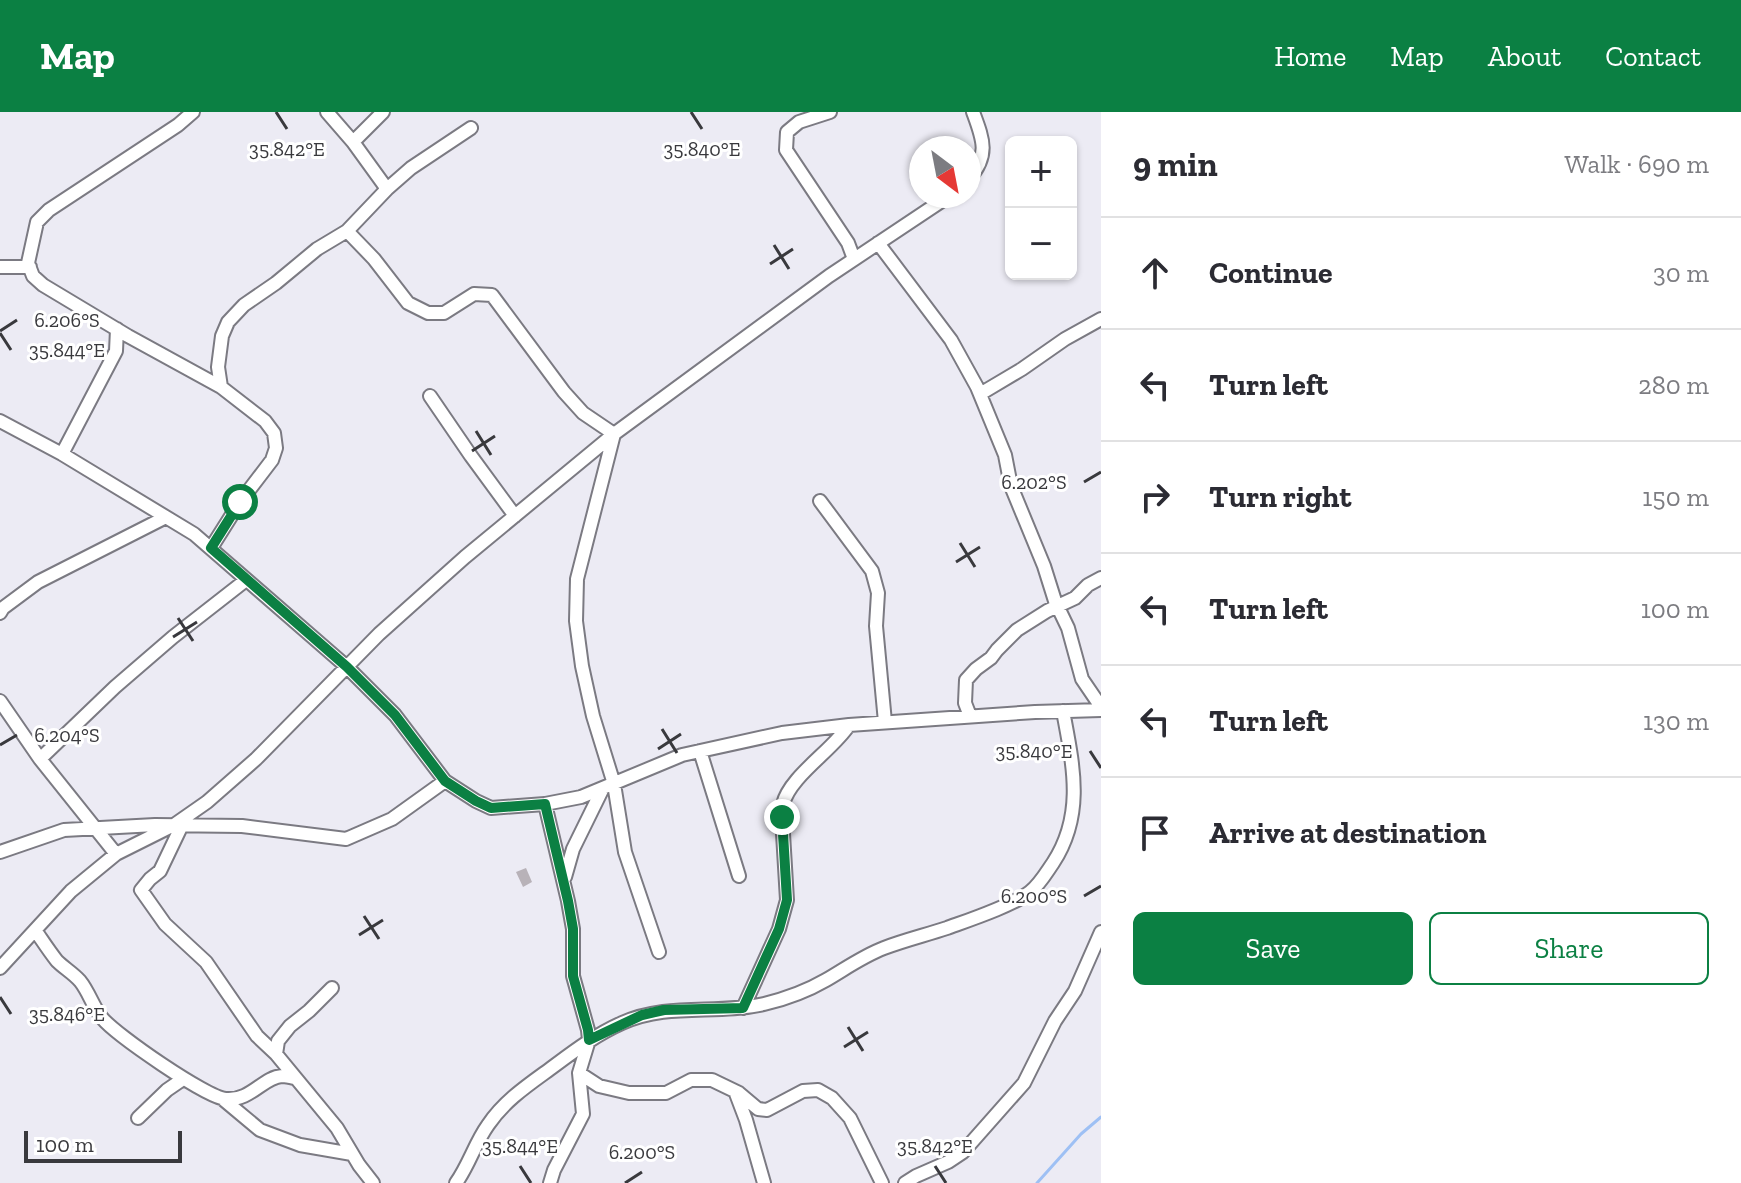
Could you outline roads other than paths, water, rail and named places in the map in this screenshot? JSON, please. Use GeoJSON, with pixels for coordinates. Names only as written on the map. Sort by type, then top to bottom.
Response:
{"type":"FeatureCollection","features":[{"type":"Feature","properties":{"kind":"street"},"geometry":{"type":"LineString","coordinates":[[193,112],[49,210],[37,222],[28,263],[33,276],[43,285],[221,387],[265,421],[274,433],[276,448],[272,460],[211,548]]}},
{"type":"Feature","properties":{"kind":"street"},"geometry":{"type":"LineString","coordinates":[[327,112],[387,189]]}},
{"type":"Feature","properties":{"kind":"street"},"geometry":{"type":"LineString","coordinates":[[353,142],[383,112]]}},
{"type":"Feature","properties":{"kind":"street"},"geometry":{"type":"LineString","coordinates":[[830,112],[799,122],[787,132],[786,150],[848,243],[854,259]]}},
{"type":"Feature","properties":{"kind":"street"},"geometry":{"type":"LineString","coordinates":[[973,112],[981,136]]}},
{"type":"Feature","properties":{"kind":"street"},"geometry":{"type":"LineString","coordinates":[[221,387],[218,367],[222,336],[228,322],[244,305],[317,249],[347,231],[411,168],[471,128]]}},
{"type":"Feature","properties":{"kind":"street"},"geometry":{"type":"LineString","coordinates":[[981,136],[984,152],[981,160]]}},
{"type":"Feature","properties":{"kind":"street"},"geometry":{"type":"LineString","coordinates":[[0,968],[71,891],[116,854],[178,825],[207,802],[256,759],[389,624],[614,434],[854,259],[931,208]]}},
{"type":"Feature","properties":{"kind":"street"},"geometry":{"type":"LineString","coordinates":[[347,231],[374,259],[408,303],[428,313],[444,313],[474,294],[492,295],[564,392],[583,413],[614,434]]}},
{"type":"Feature","properties":{"kind":"street"},"geometry":{"type":"LineString","coordinates":[[1,423],[62,454],[211,548],[347,667],[395,715],[445,781],[491,808],[545,804],[581,797],[667,760],[782,733],[885,722],[1101,709],[1082,679],[1068,628],[1011,486],[1005,455],[980,394],[951,340],[878,243]]}},
{"type":"Feature","properties":{"kind":"street"},"geometry":{"type":"LineString","coordinates":[[0,267],[30,267]]}},
{"type":"Feature","properties":{"kind":"street"},"geometry":{"type":"LineString","coordinates":[[980,394],[1101,319]]}},
{"type":"Feature","properties":{"kind":"street"},"geometry":{"type":"LineString","coordinates":[[62,454],[116,351],[117,329]]}},
{"type":"Feature","properties":{"kind":"street"},"geometry":{"type":"LineString","coordinates":[[430,396],[515,516]]}},
{"type":"Feature","properties":{"kind":"street"},"geometry":{"type":"LineString","coordinates":[[614,434],[577,579],[576,621],[582,666],[625,852],[659,952]]}},
{"type":"Feature","properties":{"kind":"street"},"geometry":{"type":"LineString","coordinates":[[820,501],[872,571],[878,593],[876,626],[885,722]]}},
{"type":"Feature","properties":{"kind":"street"},"geometry":{"type":"LineString","coordinates":[[0,613],[38,582],[166,517]]}},
{"type":"Feature","properties":{"kind":"street"},"geometry":{"type":"LineString","coordinates":[[970,716],[965,703],[966,680],[976,669],[1017,630],[1075,598],[1101,578]]}},
{"type":"Feature","properties":{"kind":"street"},"geometry":{"type":"LineString","coordinates":[[40,759],[115,687],[246,580]]}},
{"type":"Feature","properties":{"kind":"street"},"geometry":{"type":"LineString","coordinates":[[0,701],[40,759],[116,854]]}},
{"type":"Feature","properties":{"kind":"street"},"geometry":{"type":"LineString","coordinates":[[456,1183],[501,1107],[589,1040],[642,1015],[664,1010],[743,1008],[802,992],[885,947],[949,927],[1029,893],[1057,857],[1072,818],[1073,773],[1063,711]]}},
{"type":"Feature","properties":{"kind":"street"},"geometry":{"type":"LineString","coordinates":[[743,1008],[779,929],[787,900],[783,803],[796,781],[849,725]]}},
{"type":"Feature","properties":{"kind":"street"},"geometry":{"type":"LineString","coordinates":[[700,751],[739,876]]}},
{"type":"Feature","properties":{"kind":"street"},"geometry":{"type":"LineString","coordinates":[[0,852],[64,830],[94,828],[242,826],[346,839],[392,819],[445,781]]}},
{"type":"Feature","properties":{"kind":"street"},"geometry":{"type":"LineString","coordinates":[[564,880],[573,849],[609,786]]}},
{"type":"Feature","properties":{"kind":"street"},"geometry":{"type":"LineString","coordinates":[[545,804],[564,880],[573,929],[573,976],[589,1040],[579,1073],[583,1114],[550,1183]]}},
{"type":"Feature","properties":{"kind":"street"},"geometry":{"type":"LineString","coordinates":[[178,825],[160,871],[141,890],[165,924],[206,962],[257,1036],[276,1054],[337,1128],[373,1183]]}},
{"type":"Feature","properties":{"kind":"street"},"geometry":{"type":"LineString","coordinates":[[35,930],[58,963],[81,982],[103,1019],[183,1079],[224,1100],[260,1130],[300,1145],[352,1154]]}},
{"type":"Feature","properties":{"kind":"street"},"geometry":{"type":"LineString","coordinates":[[905,1183],[963,1152],[1024,1083],[1055,1021],[1075,991],[1101,932]]}},
{"type":"Feature","properties":{"kind":"street"},"geometry":{"type":"LineString","coordinates":[[0,956],[17,949]]}},
{"type":"Feature","properties":{"kind":"street"},"geometry":{"type":"LineString","coordinates":[[276,1054],[278,1041],[290,1026],[332,988]]}},
{"type":"Feature","properties":{"kind":"street"},"geometry":{"type":"LineString","coordinates":[[579,1073],[599,1086],[629,1093],[666,1093],[691,1080],[712,1080],[735,1091],[758,1109],[767,1110],[803,1091],[818,1090],[832,1098],[850,1118],[882,1183]]}},
{"type":"Feature","properties":{"kind":"street"},"geometry":{"type":"LineString","coordinates":[[224,1100],[254,1092],[265,1082],[280,1076],[294,1078]]}},
{"type":"Feature","properties":{"kind":"street"},"geometry":{"type":"LineString","coordinates":[[138,1118],[183,1079]]}},
{"type":"Feature","properties":{"kind":"street"},"geometry":{"type":"LineString","coordinates":[[735,1091],[764,1183]]}},
{"type":"Feature","properties":{"kind":"waterway"},"geometry":{"type":"LineString","coordinates":[[1037,1183],[1081,1134],[1101,1117]]}}]}
